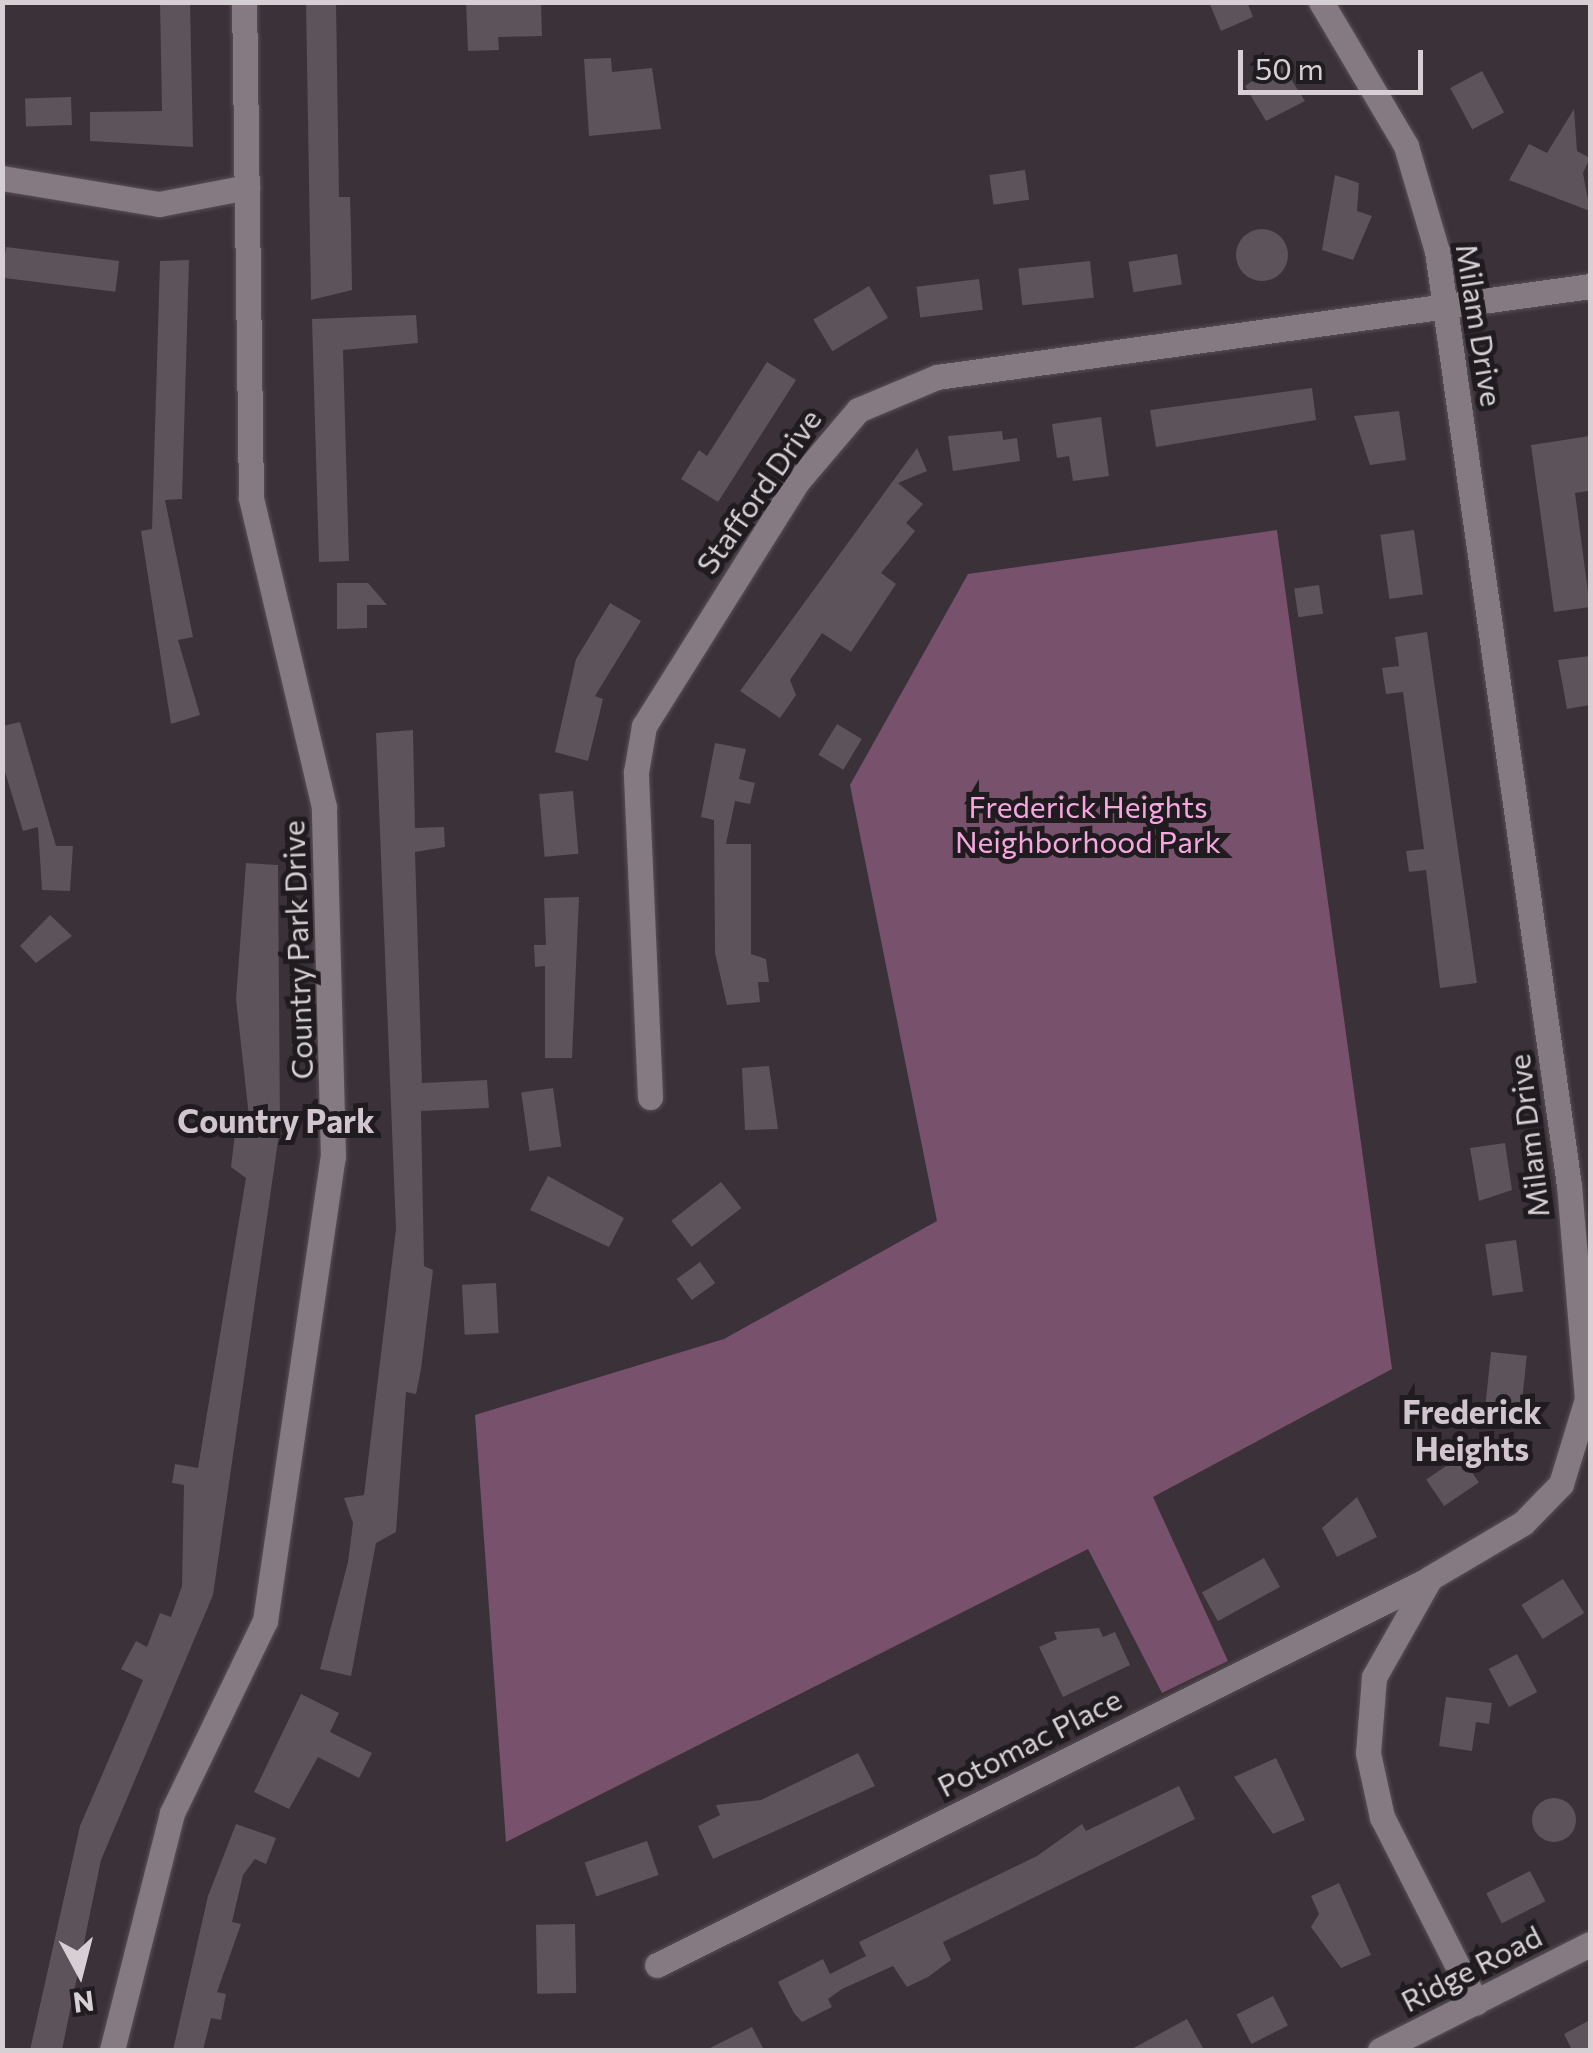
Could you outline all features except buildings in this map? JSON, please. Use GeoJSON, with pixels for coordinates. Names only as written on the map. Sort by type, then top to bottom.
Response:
{"type":"FeatureCollection","features":[{"type":"Feature","properties":{"kind":"street","name":"Country Park Drive"},"geometry":{"type":"LineString","coordinates":[[112,2050],[172,1814],[265,1620],[333,1157],[324,807],[251,497],[244,2]]}},
{"type":"Feature","properties":{"kind":"street","name":"Milam Drive"},"geometry":{"type":"LineString","coordinates":[[1321,2],[1406,146],[1446,307],[1566,1165],[1587,1399],[1575,1458],[1546,1503],[1430,1578],[1374,1676],[1368,1753],[1382,1817],[1476,2002]]}},
{"type":"Feature","properties":{"kind":"street"},"geometry":{"type":"LineString","coordinates":[[2,178],[159,204],[247,187]]}},
{"type":"Feature","properties":{"kind":"street","name":"Stafford Drive"},"geometry":{"type":"LineString","coordinates":[[650,1096],[636,772],[644,726],[798,482],[858,410],[937,377],[1590,286]]}},
{"type":"Feature","properties":{"kind":"street","name":"Potomac Place"},"geometry":{"type":"LineString","coordinates":[[657,1965],[1430,1578]]}},
{"type":"Feature","properties":{"kind":"street","name":"Ridge Road"},"geometry":{"type":"LineString","coordinates":[[1380,2050],[1590,1944]]}},
{"type":"Feature","properties":{"kind":"green space","name":"Frederick Heights Neighborhood Park"},"geometry":{"type":"Polygon","coordinates":[[[1277,530],[1392,1369],[1153,1497],[1228,1661],[1162,1693],[1088,1549],[506,1842],[475,1415],[724,1339],[937,1221],[850,785],[968,574],[1277,530]]]}},
{"type":"Feature","properties":{"kind":"district","name":"Country Park"},"geometry":{"type":"Point","coordinates":[276,1120]}},
{"type":"Feature","properties":{"kind":"district","name":"Frederick Heights"},"geometry":{"type":"Point","coordinates":[1472,1430]}}]}
